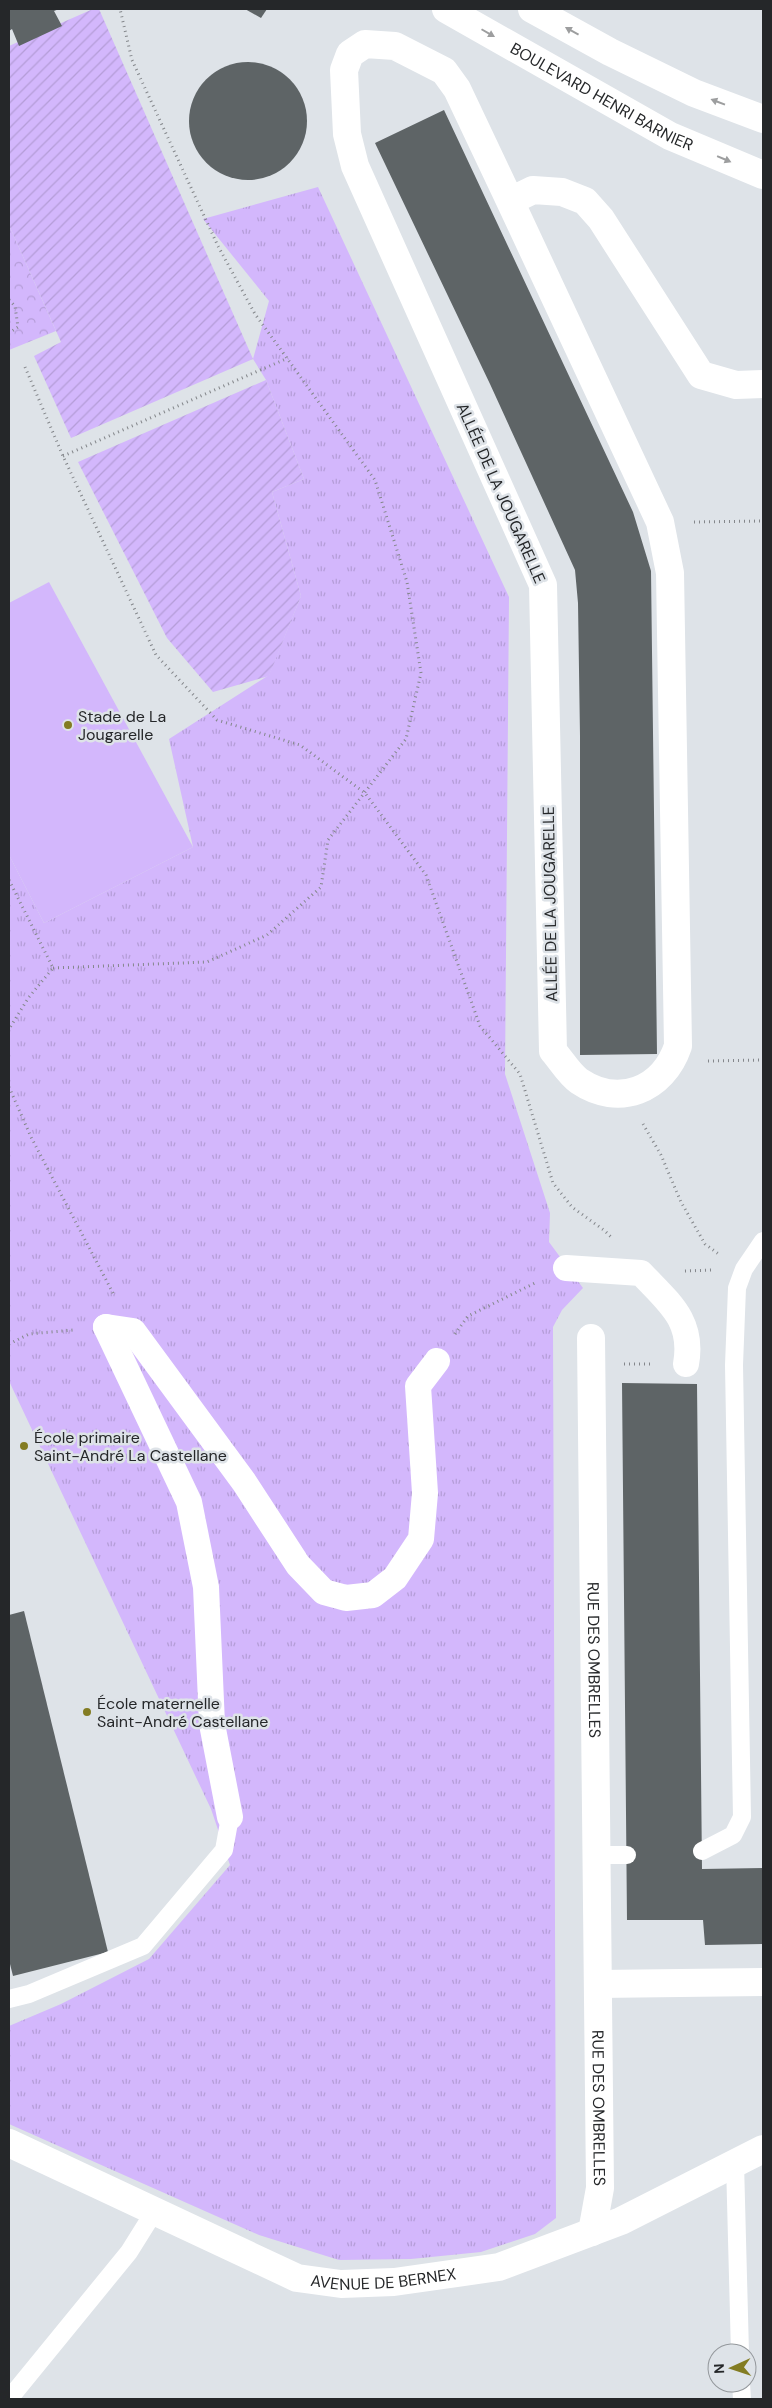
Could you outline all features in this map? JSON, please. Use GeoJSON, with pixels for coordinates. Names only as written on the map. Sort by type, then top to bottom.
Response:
{"type":"FeatureCollection","features":[{"type":"Feature","properties":{"kind":"street","name":"BOULEVARD HENRI BARNIER"},"geometry":{"type":"LineString","coordinates":[[446,9],[670,136],[763,175]]}},
{"type":"Feature","properties":{"kind":"street"},"geometry":{"type":"LineString","coordinates":[[532,9],[610,52],[694,93],[763,119]]}},
{"type":"Feature","properties":{"kind":"street","name":"ALLÉE DE LA JOUGARELLE"},"geometry":{"type":"LineString","coordinates":[[510,201],[457,89],[444,71],[395,46],[365,44],[350,54],[344,70],[347,134],[355,166],[543,585],[553,1051],[578,1080],[604,1092],[622,1094]]}},
{"type":"Feature","properties":{"kind":"street"},"geometry":{"type":"LineString","coordinates":[[622,1094],[628,1094],[654,1082],[673,1062],[678,1046],[670,573],[660,522],[510,201],[533,190],[562,192],[585,201],[601,219],[701,375],[736,385],[763,384]]}},
{"type":"Feature","properties":{"kind":"street"},"geometry":{"type":"LineString","coordinates":[[566,1268],[641,1272],[680,1316],[690,1346],[686,1364]]}},
{"type":"Feature","properties":{"kind":"street"},"geometry":{"type":"LineString","coordinates":[[106,1327],[133,1331],[244,1482],[298,1566],[324,1592],[346,1598],[374,1594],[395,1578],[421,1539],[425,1493],[418,1386],[437,1361]]}},
{"type":"Feature","properties":{"kind":"street"},"geometry":{"type":"LineString","coordinates":[[106,1327],[189,1502],[206,1587],[212,1724],[230,1817]]}},
{"type":"Feature","properties":{"kind":"street","name":"RUE DES OMBRELLES"},"geometry":{"type":"LineString","coordinates":[[591,1338],[600,2188],[592,2232]]}},
{"type":"Feature","properties":{"kind":"street"},"geometry":{"type":"LineString","coordinates":[[598,1984],[763,1982]]}},
{"type":"Feature","properties":{"kind":"street","name":"AVENUE DE BERNEX"},"geometry":{"type":"LineString","coordinates":[[9,2143],[297,2278],[341,2284],[394,2282],[499,2267],[622,2220],[763,2149]]}},
{"type":"Feature","properties":{"kind":"lane"},"geometry":{"type":"LineString","coordinates":[[702,1851],[733,1835],[742,1817],[734,1382],[737,1288],[744,1269],[763,1241]]}},
{"type":"Feature","properties":{"kind":"lane"},"geometry":{"type":"LineString","coordinates":[[9,1999],[30,1994],[143,1946],[224,1850],[230,1817]]}},
{"type":"Feature","properties":{"kind":"lane"},"geometry":{"type":"LineString","coordinates":[[596,1855],[627,1855]]}},
{"type":"Feature","properties":{"kind":"lane"},"geometry":{"type":"LineString","coordinates":[[735,2163],[740,2343]]}},
{"type":"Feature","properties":{"kind":"lane"},"geometry":{"type":"LineString","coordinates":[[9,2399],[129,2252],[154,2212]]}},
{"type":"Feature","properties":{"kind":"path"},"geometry":{"type":"LineString","coordinates":[[9,1029],[29,997],[53,968],[207,962],[266,935],[321,887],[328,840],[406,739],[421,673],[407,582],[376,480],[255,314],[218,246],[132,60],[120,9]]}},
{"type":"Feature","properties":{"kind":"path"},"geometry":{"type":"LineString","coordinates":[[9,300],[15,306],[18,326],[9,334]]}},
{"type":"Feature","properties":{"kind":"path"},"geometry":{"type":"LineString","coordinates":[[63,456],[288,358]]}},
{"type":"Feature","properties":{"kind":"path"},"geometry":{"type":"LineString","coordinates":[[25,368],[63,456],[156,655],[217,720],[300,745],[365,793],[426,875],[480,1026],[520,1074],[553,1183],[572,1207],[606,1231],[641,1272],[744,1269]]}},
{"type":"Feature","properties":{"kind":"path"},"geometry":{"type":"LineString","coordinates":[[660,522],[763,521]]}},
{"type":"Feature","properties":{"kind":"path"},"geometry":{"type":"LineString","coordinates":[[9,880],[53,968]]}},
{"type":"Feature","properties":{"kind":"path"},"geometry":{"type":"LineString","coordinates":[[673,1062],[763,1060]]}},
{"type":"Feature","properties":{"kind":"path"},"geometry":{"type":"LineString","coordinates":[[9,1087],[31,1137],[133,1331]]}},
{"type":"Feature","properties":{"kind":"path"},"geometry":{"type":"LineString","coordinates":[[622,1094],[661,1155],[681,1202],[705,1244],[744,1269]]}},
{"type":"Feature","properties":{"kind":"path"},"geometry":{"type":"LineString","coordinates":[[437,1361],[468,1316],[566,1268]]}},
{"type":"Feature","properties":{"kind":"path"},"geometry":{"type":"LineString","coordinates":[[9,1344],[29,1334],[106,1327]]}},
{"type":"Feature","properties":{"kind":"green space"},"geometry":{"type":"Polygon","coordinates":[[[93,9],[99,9],[253,359],[71,438],[34,356],[61,342],[9,225],[9,46],[93,9]]]}},
{"type":"Feature","properties":{"kind":"green space"},"geometry":{"type":"Polygon","coordinates":[[[318,187],[509,597],[505,1074],[550,1213],[549,1242],[583,1288],[562,1310],[553,1327],[556,2218],[535,2234],[481,2252],[411,2259],[339,2260],[259,2235],[9,2124],[9,2026],[61,2004],[149,1959],[230,1865],[211,1809],[9,1381],[9,855],[44,923],[193,847],[169,739],[269,675],[301,596],[272,492],[304,479],[266,380],[253,359],[269,301],[203,219],[318,187]]]}},
{"type":"Feature","properties":{"kind":"green space"},"geometry":{"type":"Polygon","coordinates":[[[9,225],[56,331],[9,350],[9,225]]]}},
{"type":"Feature","properties":{"kind":"green space"},"geometry":{"type":"Polygon","coordinates":[[[266,380],[304,479],[272,492],[301,596],[269,676],[213,692],[167,638],[78,462],[266,380]]]}},
{"type":"Feature","properties":{"kind":"green space","name":"Stade de La Jougarelle"},"geometry":{"type":"Polygon","coordinates":[[[49,582],[193,847],[44,923],[9,855],[9,603],[49,582]]]}},
{"type":"Feature","properties":{"kind":"building"},"geometry":{"type":"Polygon","coordinates":[[[9,9],[59,9],[54,11],[62,26],[19,46],[12,29],[9,31],[9,9]]]}},
{"type":"Feature","properties":{"kind":"building"},"geometry":{"type":"Polygon","coordinates":[[[245,9],[267,9],[261,18],[245,9]]]}},
{"type":"Feature","properties":{"kind":"building"},"geometry":{"type":"Polygon","coordinates":[[[248,62],[271,66],[290,79],[303,98],[307,121],[303,144],[290,163],[271,176],[248,180],[225,176],[206,163],[193,144],[189,121],[193,98],[206,79],[225,66],[248,62]]]}},
{"type":"Feature","properties":{"kind":"building"},"geometry":{"type":"Polygon","coordinates":[[[444,110],[633,512],[651,571],[657,1054],[580,1055],[580,736],[578,603],[575,570],[490,384],[375,143],[444,110]]]}},
{"type":"Feature","properties":{"kind":"building"},"geometry":{"type":"Polygon","coordinates":[[[622,1383],[697,1384],[702,1869],[763,1868],[763,1944],[705,1945],[703,1920],[627,1920],[622,1383]]]}},
{"type":"Feature","properties":{"kind":"building"},"geometry":{"type":"Polygon","coordinates":[[[24,1611],[108,1952],[13,1976],[9,1960],[9,1615],[24,1611]]]}},
{"type":"Feature","properties":{"kind":"place","name":"Stade de La Jougarelle"},"geometry":{"type":"Point","coordinates":[68,725]}},
{"type":"Feature","properties":{"kind":"place","name":"École primaire Saint-André La Castellane"},"geometry":{"type":"Point","coordinates":[24,1446]}},
{"type":"Feature","properties":{"kind":"place","name":"École maternelle Saint-André Castellane"},"geometry":{"type":"Point","coordinates":[87,1712]}}]}
